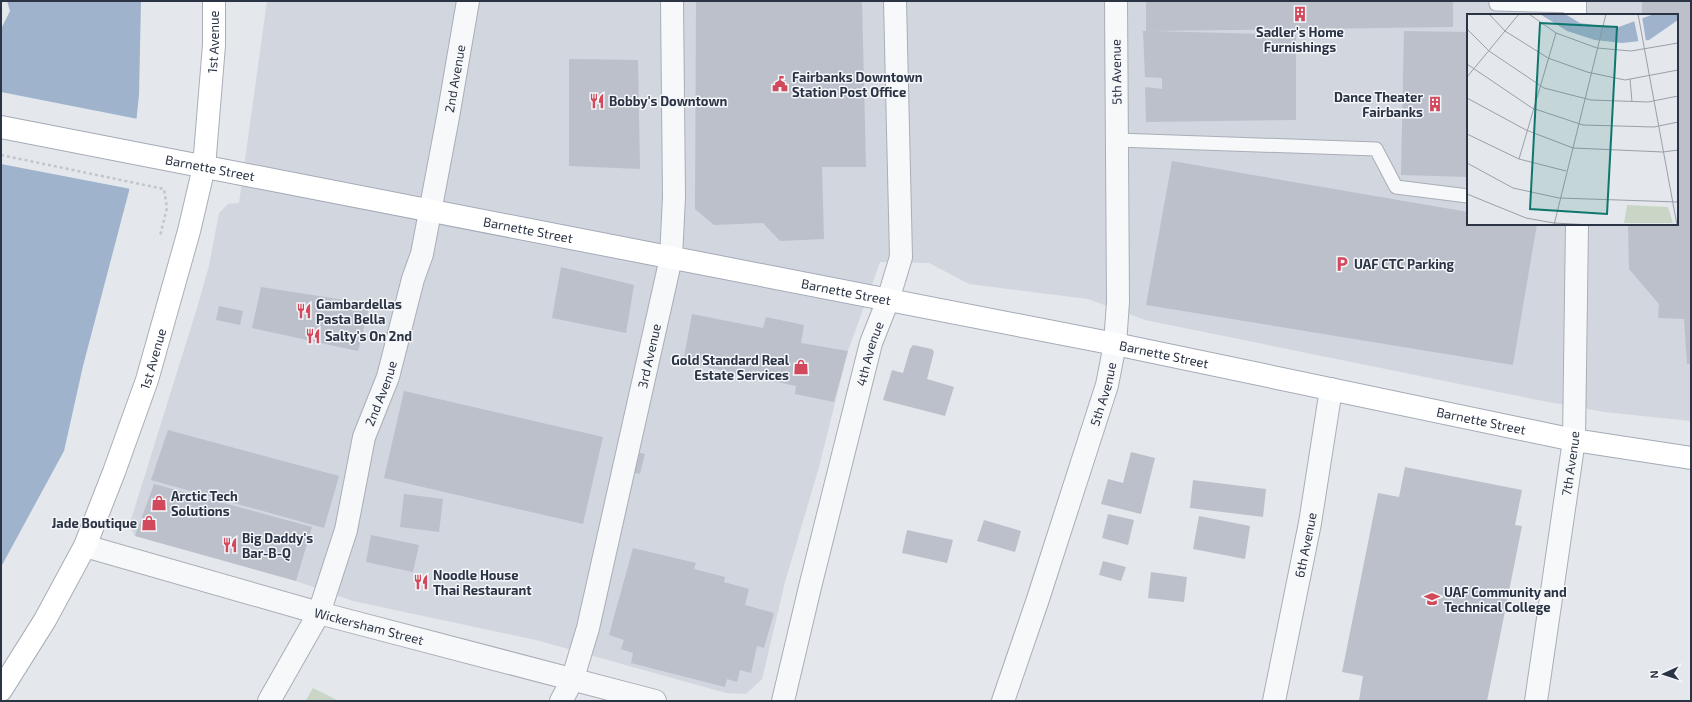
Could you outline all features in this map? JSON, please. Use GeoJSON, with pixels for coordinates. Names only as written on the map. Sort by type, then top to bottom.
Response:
{"type":"FeatureCollection","features":[{"type":"Feature","properties":{"kind":"main road","name":"1st Avenue"},"geometry":{"type":"LineString","coordinates":[[1,690],[45,620],[85,546],[114,472],[147,380],[190,230],[204,167],[214,45],[214,1]]}},
{"type":"Feature","properties":{"kind":"main road","name":"Barnette Street"},"geometry":{"type":"LineString","coordinates":[[1,127],[430,212],[1115,344],[1574,440],[1691,458]]}},
{"type":"Feature","properties":{"kind":"street","name":"2nd Avenue"},"geometry":{"type":"LineString","coordinates":[[269,701],[319,613],[346,530],[364,436],[388,377],[413,278],[422,254],[468,1]]}},
{"type":"Feature","properties":{"kind":"street","name":"3rd Avenue"},"geometry":{"type":"LineString","coordinates":[[561,701],[572,680],[590,620],[671,258],[674,197],[672,1]]}},
{"type":"Feature","properties":{"kind":"street","name":"4th Avenue"},"geometry":{"type":"LineString","coordinates":[[783,701],[871,343],[888,300],[901,257],[895,1]]}},
{"type":"Feature","properties":{"kind":"street","name":"5th Avenue"},"geometry":{"type":"LineString","coordinates":[[1003,701],[1038,599],[1107,385],[1115,344],[1118,302],[1116,1]]}},
{"type":"Feature","properties":{"kind":"street","name":"7th Avenue"},"geometry":{"type":"LineString","coordinates":[[1536,701],[1574,440],[1577,225]]}},
{"type":"Feature","properties":{"kind":"street","name":"6th Avenue"},"geometry":{"type":"LineString","coordinates":[[1274,701],[1310,523],[1331,389]]}},
{"type":"Feature","properties":{"kind":"street","name":"Wickersham Street"},"geometry":{"type":"LineString","coordinates":[[85,546],[319,613],[655,701]]}},
{"type":"Feature","properties":{"kind":"lane"},"geometry":{"type":"LineString","coordinates":[[1496,1],[1496,4],[1575,7]]}},
{"type":"Feature","properties":{"kind":"lane"},"geometry":{"type":"LineString","coordinates":[[1117,140],[1376,149],[1396,188],[1467,196]]}},
{"type":"Feature","properties":{"kind":"path"},"geometry":{"type":"LineString","coordinates":[[1,155],[164,189],[166,208],[160,237]]}},
{"type":"Feature","properties":{"kind":"shaded area"},"geometry":{"type":"Polygon","coordinates":[[[267,1],[1691,1],[1691,421],[1604,412],[1538,400],[1145,320],[1088,299],[969,284],[929,263],[880,262],[848,351],[819,467],[785,582],[762,679],[746,694],[726,693],[536,640],[353,601],[296,581],[135,536],[129,526],[197,308],[209,266],[219,213],[228,204],[239,203],[267,1]]]}},
{"type":"Feature","properties":{"kind":"green space"},"geometry":{"type":"Polygon","coordinates":[[[313,688],[339,701],[306,700],[313,688]]]}},
{"type":"Feature","properties":{"kind":"water"},"geometry":{"type":"Polygon","coordinates":[[[7,1],[141,1],[139,95],[129,191],[83,366],[64,451],[1,567],[1,29],[10,11],[7,1]]]}},
{"type":"Feature","properties":{"kind":"pier"},"geometry":{"type":"Polygon","coordinates":[[[1,92],[138,119],[131,189],[1,164],[1,92]]]}},
{"type":"Feature","properties":{"kind":"building","name":"Fairbanks Downtown Station Post Office"},"geometry":{"type":"Polygon","coordinates":[[[696,1],[862,1],[866,167],[822,167],[824,239],[780,241],[763,223],[714,225],[695,209],[696,1]]]}},
{"type":"Feature","properties":{"kind":"building"},"geometry":{"type":"Polygon","coordinates":[[[1146,1],[1453,1],[1453,27],[1153,31],[1296,35],[1296,120],[1146,122],[1145,87],[1162,89],[1162,78],[1145,77],[1143,31],[1146,31],[1146,1]]]}},
{"type":"Feature","properties":{"kind":"building"},"geometry":{"type":"Polygon","coordinates":[[[1642,1],[1691,1],[1691,364],[1687,364],[1684,319],[1658,318],[1659,304],[1629,269],[1628,225],[1678,225],[1678,14],[1642,14],[1642,1]]]}},
{"type":"Feature","properties":{"kind":"building","name":"Dance Theater Fairbanks"},"geometry":{"type":"Polygon","coordinates":[[[1404,31],[1467,32],[1467,177],[1401,175],[1404,31]]]}},
{"type":"Feature","properties":{"kind":"building"},"geometry":{"type":"Polygon","coordinates":[[[569,59],[638,60],[640,169],[569,166],[569,59]]]}},
{"type":"Feature","properties":{"kind":"building","name":"UAF CTC Parking"},"geometry":{"type":"Polygon","coordinates":[[[1172,161],[1467,212],[1467,225],[1537,225],[1513,365],[1146,305],[1172,161]]]}},
{"type":"Feature","properties":{"kind":"building"},"geometry":{"type":"Polygon","coordinates":[[[561,267],[634,285],[626,333],[552,318],[561,267]]]}},
{"type":"Feature","properties":{"kind":"building"},"geometry":{"type":"Polygon","coordinates":[[[261,287],[370,304],[358,351],[252,328],[261,287]]]}},
{"type":"Feature","properties":{"kind":"building"},"geometry":{"type":"Polygon","coordinates":[[[219,306],[243,311],[240,325],[216,320],[219,306]]]}},
{"type":"Feature","properties":{"kind":"building"},"geometry":{"type":"Polygon","coordinates":[[[692,314],[763,328],[766,317],[804,325],[801,343],[848,351],[834,402],[795,394],[796,386],[683,362],[692,314]]]}},
{"type":"Feature","properties":{"kind":"building"},"geometry":{"type":"Polygon","coordinates":[[[913,345],[932,349],[934,352],[927,379],[954,387],[945,416],[883,400],[892,370],[903,373],[910,349],[913,345]]]}},
{"type":"Feature","properties":{"kind":"building"},"geometry":{"type":"Polygon","coordinates":[[[404,391],[603,437],[583,524],[384,478],[404,391]]]}},
{"type":"Feature","properties":{"kind":"building"},"geometry":{"type":"Polygon","coordinates":[[[168,430],[339,476],[324,528],[151,480],[168,430]]]}},
{"type":"Feature","properties":{"kind":"building"},"geometry":{"type":"Polygon","coordinates":[[[636,452],[645,454],[640,474],[631,472],[636,452]]]}},
{"type":"Feature","properties":{"kind":"building"},"geometry":{"type":"Polygon","coordinates":[[[1131,452],[1155,458],[1141,514],[1101,504],[1108,479],[1123,483],[1131,452]]]}},
{"type":"Feature","properties":{"kind":"building","name":"UAF Community and Technical College"},"geometry":{"type":"Polygon","coordinates":[[[1405,467],[1522,490],[1515,525],[1522,526],[1487,701],[1359,700],[1363,676],[1342,672],[1378,493],[1399,497],[1405,467]]]}},
{"type":"Feature","properties":{"kind":"building"},"geometry":{"type":"Polygon","coordinates":[[[1193,480],[1266,489],[1263,517],[1190,508],[1193,480]]]}},
{"type":"Feature","properties":{"kind":"building"},"geometry":{"type":"Polygon","coordinates":[[[154,484],[312,527],[296,581],[135,536],[154,484]]]}},
{"type":"Feature","properties":{"kind":"building"},"geometry":{"type":"Polygon","coordinates":[[[404,494],[443,499],[439,532],[400,527],[404,494]]]}},
{"type":"Feature","properties":{"kind":"building"},"geometry":{"type":"Polygon","coordinates":[[[1108,514],[1134,520],[1128,545],[1102,538],[1108,514]]]}},
{"type":"Feature","properties":{"kind":"building"},"geometry":{"type":"Polygon","coordinates":[[[1199,516],[1250,526],[1245,559],[1193,549],[1199,516]]]}},
{"type":"Feature","properties":{"kind":"building"},"geometry":{"type":"Polygon","coordinates":[[[984,520],[1021,531],[1015,552],[977,541],[984,520]]]}},
{"type":"Feature","properties":{"kind":"building"},"geometry":{"type":"Polygon","coordinates":[[[907,530],[953,540],[947,563],[902,553],[907,530]]]}},
{"type":"Feature","properties":{"kind":"building"},"geometry":{"type":"Polygon","coordinates":[[[371,535],[419,545],[413,572],[366,562],[371,535]]]}},
{"type":"Feature","properties":{"kind":"building"},"geometry":{"type":"Polygon","coordinates":[[[633,548],[696,563],[694,569],[725,577],[724,582],[749,589],[745,605],[774,613],[764,648],[757,646],[751,673],[740,670],[737,682],[727,679],[725,687],[631,663],[633,653],[621,649],[624,640],[609,635],[633,548]]]}},
{"type":"Feature","properties":{"kind":"building"},"geometry":{"type":"Polygon","coordinates":[[[1103,561],[1126,567],[1121,581],[1099,575],[1103,561]]]}},
{"type":"Feature","properties":{"kind":"building"},"geometry":{"type":"Polygon","coordinates":[[[1151,572],[1187,577],[1184,602],[1148,598],[1151,572]]]}},
{"type":"Feature","properties":{"kind":"place","name":"Sadler's Home Furnishings"},"geometry":{"type":"Point","coordinates":[1300,14]}},
{"type":"Feature","properties":{"kind":"place","name":"Fairbanks Downtown Station Post Office"},"geometry":{"type":"Point","coordinates":[780,84]}},
{"type":"Feature","properties":{"kind":"place","name":"Bobby's Downtown"},"geometry":{"type":"Point","coordinates":[597,101]}},
{"type":"Feature","properties":{"kind":"place","name":"Dance Theater Fairbanks"},"geometry":{"type":"Point","coordinates":[1435,104]}},
{"type":"Feature","properties":{"kind":"place","name":"UAF CTC Parking"},"geometry":{"type":"Point","coordinates":[1342,264]}},
{"type":"Feature","properties":{"kind":"place","name":"Gambardellas Pasta Bella"},"geometry":{"type":"Point","coordinates":[304,311]}},
{"type":"Feature","properties":{"kind":"place","name":"Salty's On 2nd"},"geometry":{"type":"Point","coordinates":[313,336]}},
{"type":"Feature","properties":{"kind":"place","name":"Gold Standard Real Estate Services"},"geometry":{"type":"Point","coordinates":[801,367]}},
{"type":"Feature","properties":{"kind":"place","name":"Arctic Tech Solutions"},"geometry":{"type":"Point","coordinates":[159,503]}},
{"type":"Feature","properties":{"kind":"place","name":"Jade Boutique"},"geometry":{"type":"Point","coordinates":[149,523]}},
{"type":"Feature","properties":{"kind":"place","name":"Big Daddy's Bar-B-Q"},"geometry":{"type":"Point","coordinates":[230,545]}},
{"type":"Feature","properties":{"kind":"place","name":"Noodle House Thai Restaurant"},"geometry":{"type":"Point","coordinates":[421,582]}},
{"type":"Feature","properties":{"kind":"place","name":"UAF Community and Technical College"},"geometry":{"type":"Point","coordinates":[1432,599]}}]}
